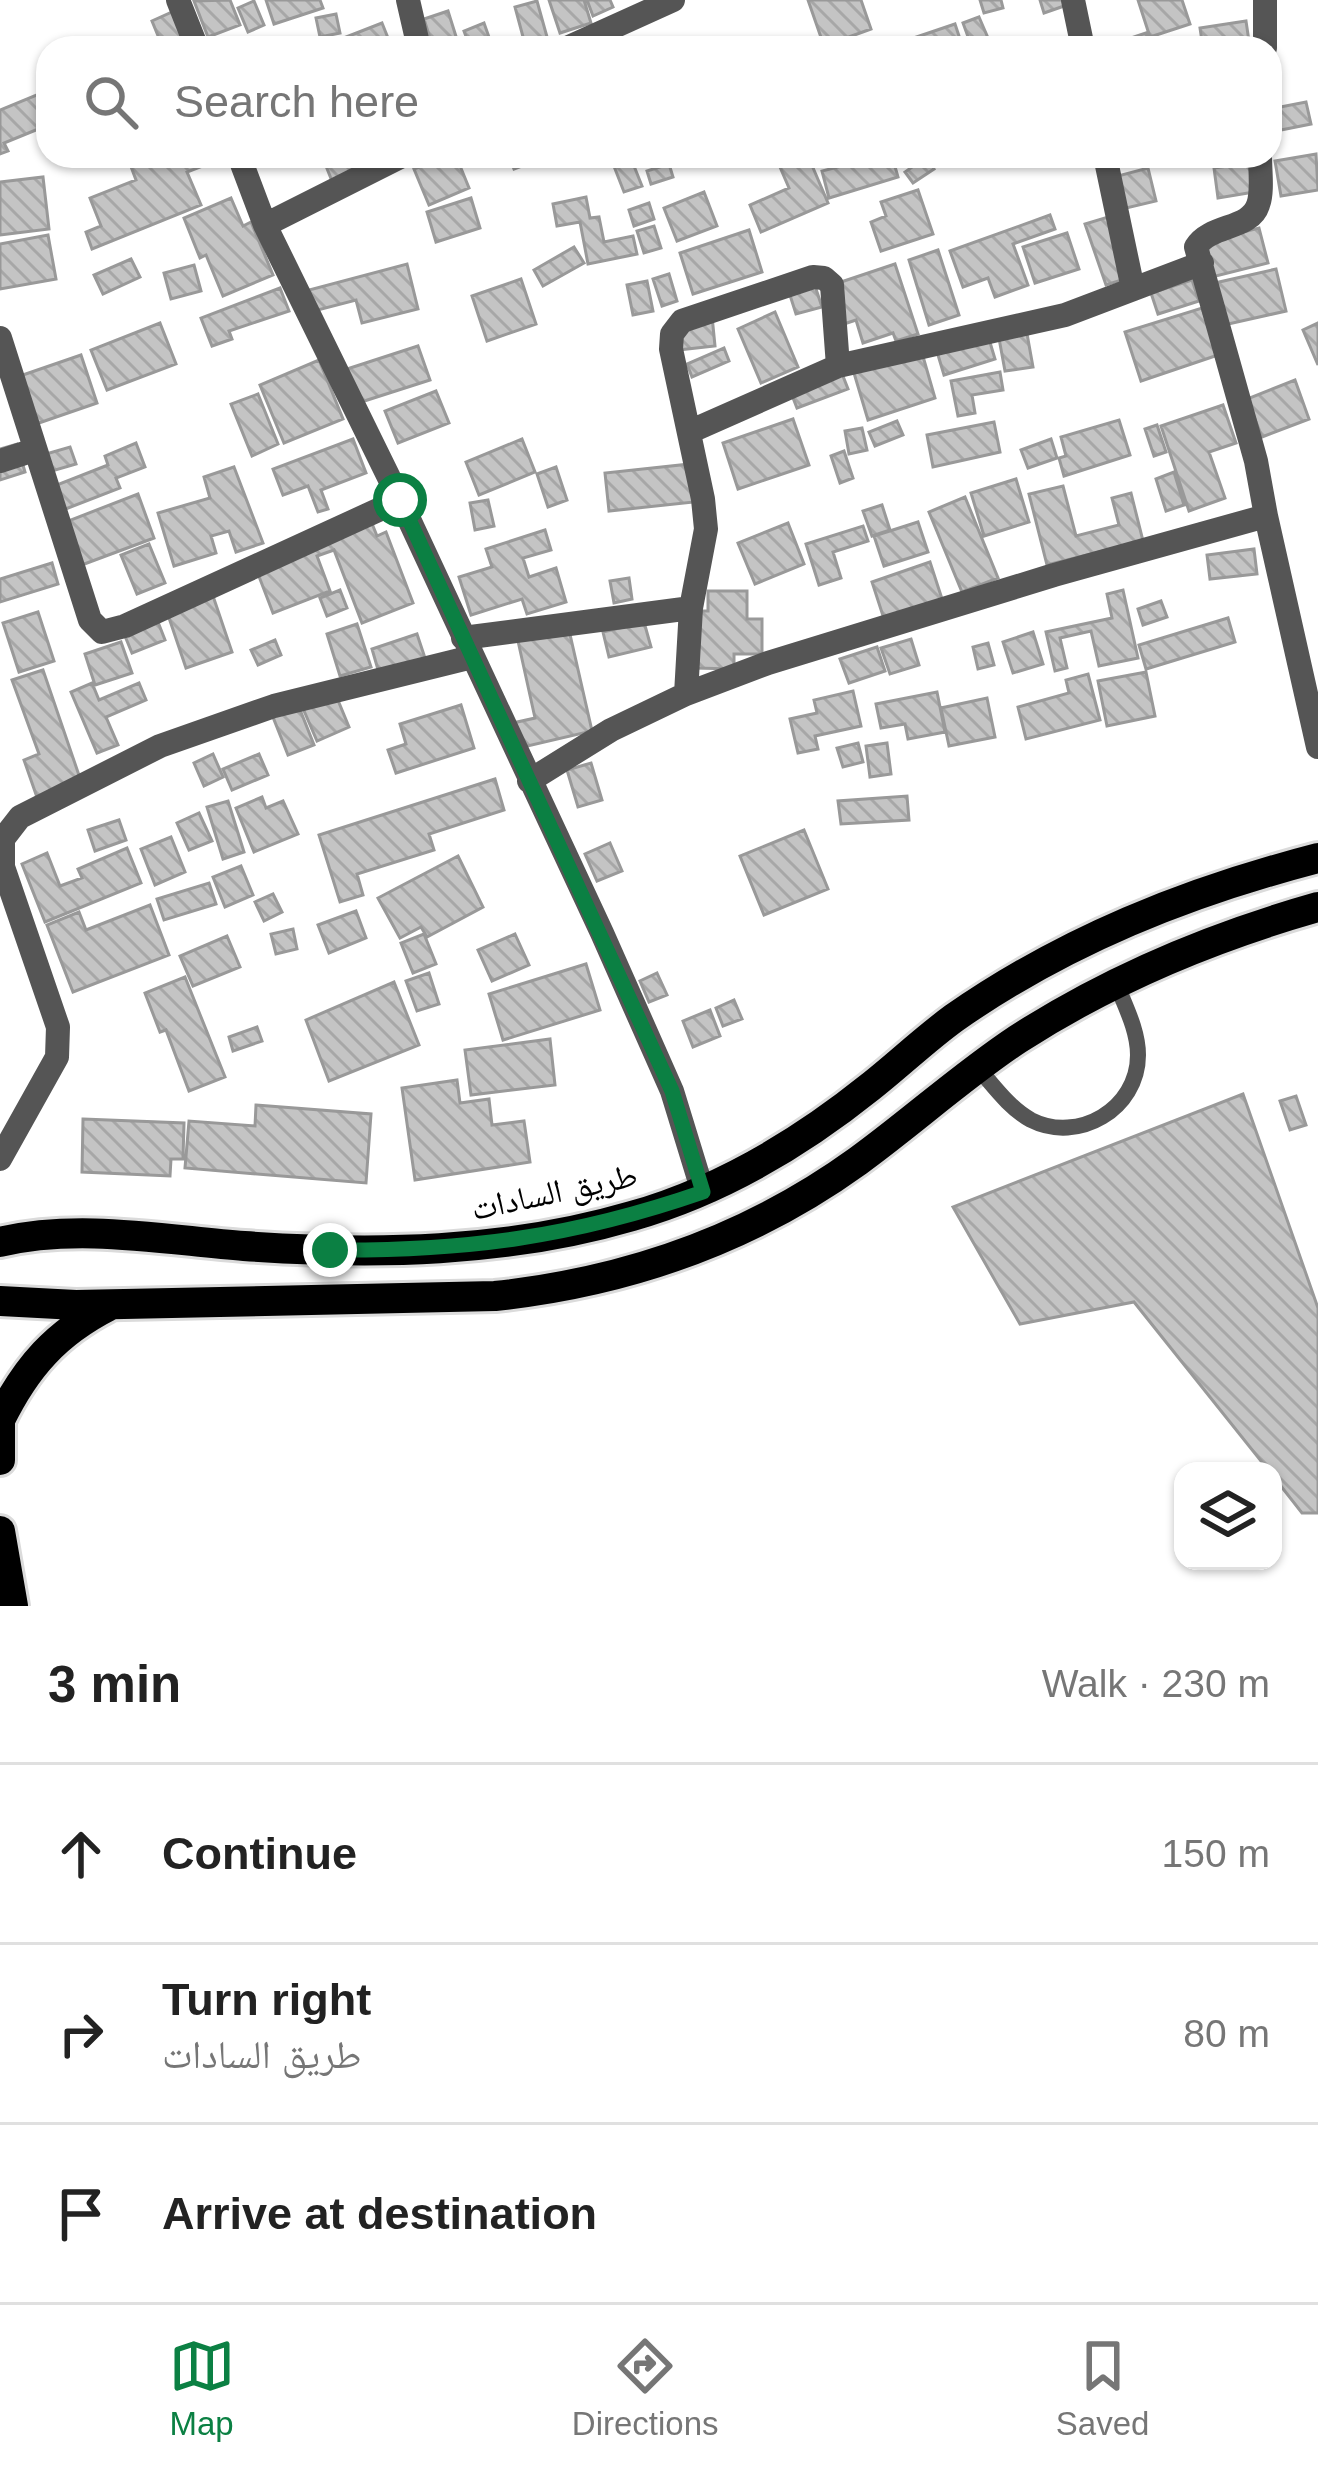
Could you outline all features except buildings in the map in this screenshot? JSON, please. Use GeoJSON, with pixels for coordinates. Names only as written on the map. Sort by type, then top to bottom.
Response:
{"type":"FeatureCollection","features":[{"type":"Feature","properties":{"kind":"main road","name":"طريق السادات"},"geometry":{"type":"LineString","coordinates":[[0,1242],[80,1234],[330,1250],[483,1246],[614,1221],[703,1192],[806,1134],[951,1020],[1040,963],[1134,916],[1234,880],[1318,858]]}},
{"type":"Feature","properties":{"kind":"main road"},"geometry":{"type":"LineString","coordinates":[[0,1301],[113,1304],[495,1296],[623,1274],[711,1244],[811,1192],[977,1067],[1116,983],[1220,938],[1318,907]]}},
{"type":"Feature","properties":{"kind":"main road"},"geometry":{"type":"LineString","coordinates":[[0,1460],[0,1420],[18,1383],[44,1350],[76,1323],[113,1304]]}},
{"type":"Feature","properties":{"kind":"main road"},"geometry":{"type":"LineString","coordinates":[[0,1531],[13,1606]]}},
{"type":"Feature","properties":{"kind":"street"},"geometry":{"type":"LineString","coordinates":[[178,0],[192,36]]}},
{"type":"Feature","properties":{"kind":"street"},"geometry":{"type":"LineString","coordinates":[[408,0],[416,36]]}},
{"type":"Feature","properties":{"kind":"street"},"geometry":{"type":"LineString","coordinates":[[594,36],[673,0]]}},
{"type":"Feature","properties":{"kind":"street"},"geometry":{"type":"LineString","coordinates":[[1073,0],[1080,36]]}},
{"type":"Feature","properties":{"kind":"street"},"geometry":{"type":"LineString","coordinates":[[1265,0],[1265,36]]}},
{"type":"Feature","properties":{"kind":"street"},"geometry":{"type":"LineString","coordinates":[[244,168],[265,225],[400,500],[672,1091],[703,1192]]}},
{"type":"Feature","properties":{"kind":"street"},"geometry":{"type":"LineString","coordinates":[[265,225],[378,168]]}},
{"type":"Feature","properties":{"kind":"street"},"geometry":{"type":"LineString","coordinates":[[1107,168],[1132,290]]}},
{"type":"Feature","properties":{"kind":"street"},"geometry":{"type":"LineString","coordinates":[[1260,168],[1256,212],[1210,231],[1196,247],[1256,461],[1318,747]]}},
{"type":"Feature","properties":{"kind":"street"},"geometry":{"type":"LineString","coordinates":[[689,432],[838,366],[1065,315],[1202,263]]}},
{"type":"Feature","properties":{"kind":"street"},"geometry":{"type":"LineString","coordinates":[[686,694],[691,608],[706,529],[672,334],[682,321],[813,277],[824,278],[832,285],[838,366]]}},
{"type":"Feature","properties":{"kind":"street"},"geometry":{"type":"LineString","coordinates":[[0,338],[90,620],[102,632],[125,626],[400,500]]}},
{"type":"Feature","properties":{"kind":"street"},"geometry":{"type":"LineString","coordinates":[[0,461],[34,450]]}},
{"type":"Feature","properties":{"kind":"street"},"geometry":{"type":"LineString","coordinates":[[529,781],[610,730],[686,694],[831,642],[1266,516]]}},
{"type":"Feature","properties":{"kind":"street"},"geometry":{"type":"LineString","coordinates":[[0,1159],[57,1057],[58,1028],[3,867],[3,839],[20,817],[160,746],[274,706],[467,647],[691,608]]}},
{"type":"Feature","properties":{"kind":"lane"},"geometry":{"type":"LineString","coordinates":[[977,1067],[1015,1108],[1044,1125],[1078,1127],[1109,1113],[1131,1087],[1138,1054],[1116,983]]}},
{"type":"Feature","properties":{"kind":"route"},"geometry":{"type":"LineString","coordinates":[[330,1250],[483,1246],[559,1234],[703,1192],[672,1091],[400,500]]}}]}
